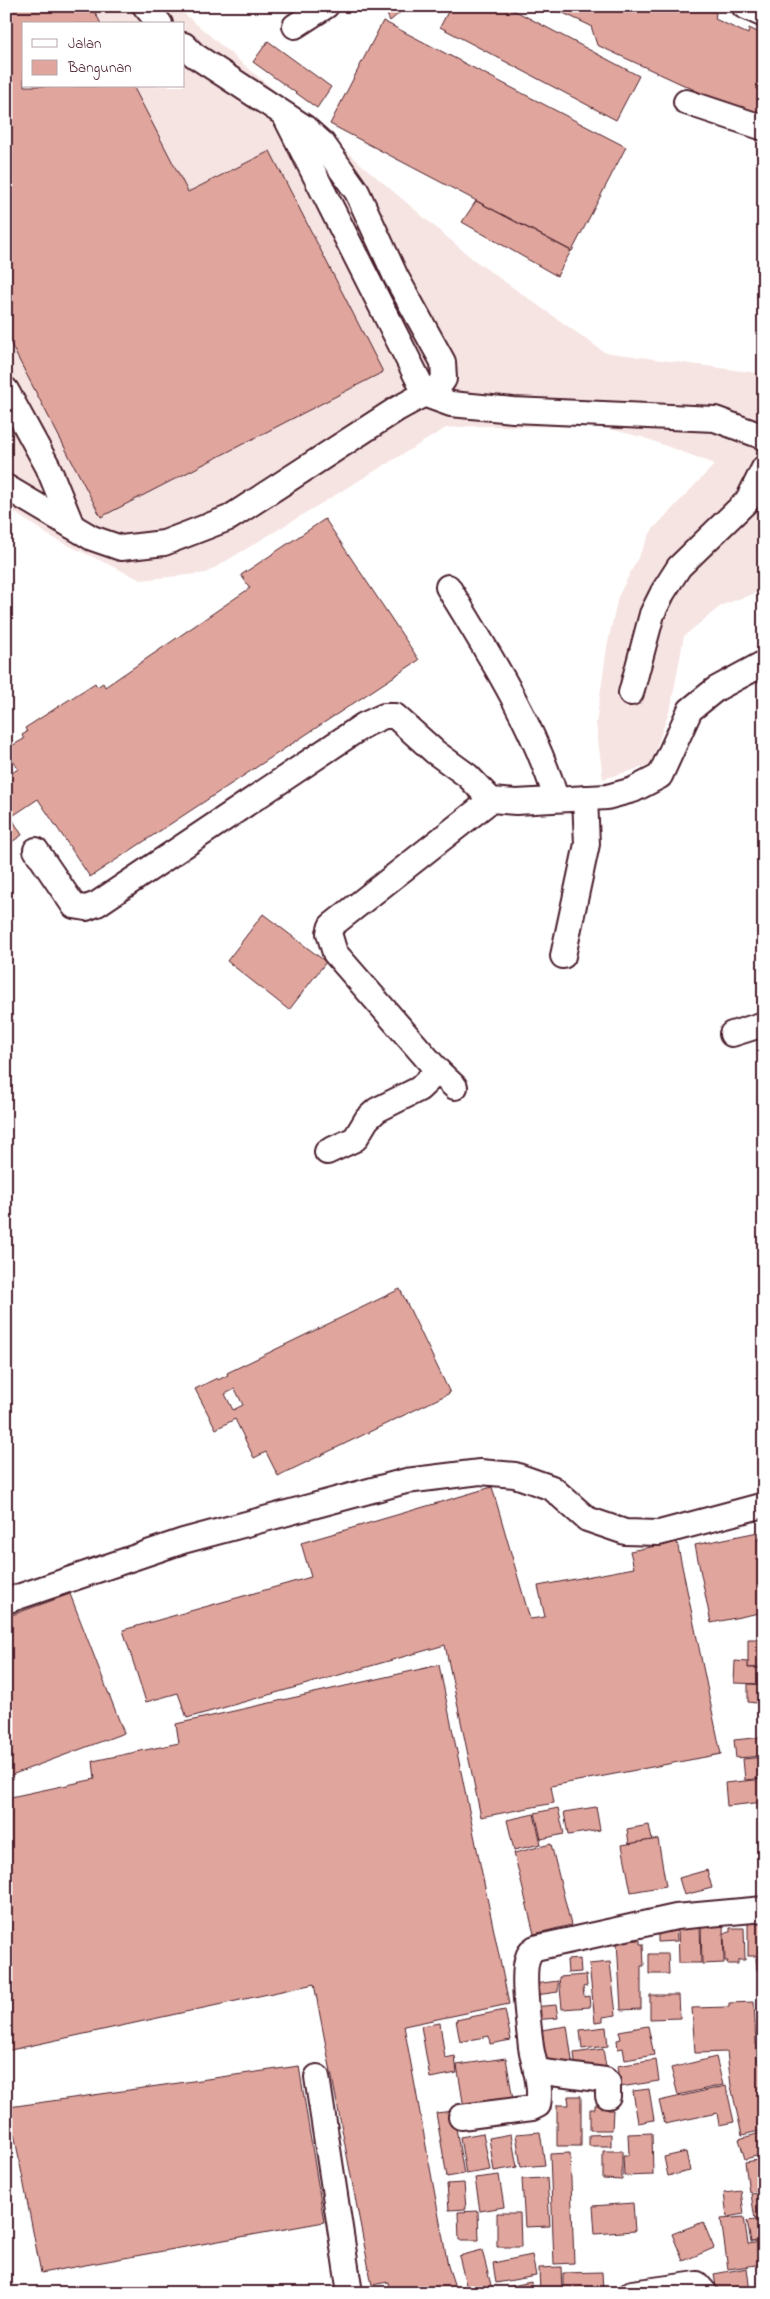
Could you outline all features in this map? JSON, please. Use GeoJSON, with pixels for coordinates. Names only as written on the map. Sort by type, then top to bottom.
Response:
{"type":"FeatureCollection","features":[{"type":"Feature","properties":{"kind":"street"},"geometry":{"type":"LineString","coordinates":[[145,6],[158,22]]}},
{"type":"Feature","properties":{"kind":"street"},"geometry":{"type":"LineString","coordinates":[[296,26],[326,6]]}},
{"type":"Feature","properties":{"kind":"street"},"geometry":{"type":"LineString","coordinates":[[744,6],[764,15]]}},
{"type":"Feature","properties":{"kind":"street"},"geometry":{"type":"LineString","coordinates":[[185,46],[194,54],[283,112],[426,395],[451,404],[514,410],[715,419],[764,437]]}},
{"type":"Feature","properties":{"kind":"street"},"geometry":{"type":"LineString","coordinates":[[686,102],[764,128]]}},
{"type":"Feature","properties":{"kind":"street"},"geometry":{"type":"LineString","coordinates":[[6,390],[48,467],[72,526]]}},
{"type":"Feature","properties":{"kind":"street"},"geometry":{"type":"LineString","coordinates":[[6,487],[92,538],[121,548],[164,543],[229,518],[397,409],[426,395]]}},
{"type":"Feature","properties":{"kind":"street"},"geometry":{"type":"LineString","coordinates":[[631,693],[652,614],[663,592],[679,568],[748,500],[764,468]]}},
{"type":"Feature","properties":{"kind":"street"},"geometry":{"type":"LineString","coordinates":[[448,587],[484,644],[518,708],[546,766],[556,798]]}},
{"type":"Feature","properties":{"kind":"street"},"geometry":{"type":"LineString","coordinates":[[36,850],[74,906],[86,908],[92,906],[364,725],[384,716],[394,716],[404,722],[435,752],[468,776],[491,800],[516,802],[556,798],[607,797],[633,790],[660,776],[690,710],[716,689],[764,663]]}},
{"type":"Feature","properties":{"kind":"street"},"geometry":{"type":"LineString","coordinates":[[563,956],[587,844],[585,798]]}},
{"type":"Feature","properties":{"kind":"street"},"geometry":{"type":"LineString","coordinates":[[455,1087],[438,1071],[335,953],[329,933],[332,926],[491,800]]}},
{"type":"Feature","properties":{"kind":"street"},"geometry":{"type":"LineString","coordinates":[[732,1034],[764,1024]]}},
{"type":"Feature","properties":{"kind":"street"},"geometry":{"type":"LineString","coordinates":[[327,1152],[355,1139],[367,1119],[377,1110],[419,1089],[438,1071]]}},
{"type":"Feature","properties":{"kind":"street"},"geometry":{"type":"LineString","coordinates":[[6,1600],[183,1541],[406,1480],[480,1472],[515,1475],[552,1488],[586,1518],[626,1532],[659,1533],[764,1505]]}},
{"type":"Feature","properties":{"kind":"street"},"geometry":{"type":"LineString","coordinates":[[461,2117],[536,2106],[539,2097],[528,2014],[526,1967],[528,1956],[536,1948],[676,1917],[764,1908]]}},
{"type":"Feature","properties":{"kind":"street"},"geometry":{"type":"LineString","coordinates":[[536,2071],[604,2080],[608,2083],[608,2096]]}},
{"type":"Feature","properties":{"kind":"street"},"geometry":{"type":"LineString","coordinates":[[317,2077],[350,2293]]}},
{"type":"Feature","properties":{"kind":"street"},"geometry":{"type":"LineString","coordinates":[[632,2293],[697,2284],[705,2293]]}},
{"type":"Feature","properties":{"kind":"shaded area"},"geometry":{"type":"Polygon","coordinates":[[[6,6],[175,6],[474,260],[604,352],[764,374],[764,590],[722,605],[684,636],[671,706],[650,765],[603,779],[596,724],[607,647],[618,597],[652,530],[715,464],[642,437],[601,427],[474,426],[446,428],[206,573],[141,580],[53,538],[6,507],[6,6]]]}},
{"type":"Feature","properties":{"kind":"building"},"geometry":{"type":"Polygon","coordinates":[[[6,6],[92,6],[100,22],[22,22],[22,88],[134,88],[188,192],[270,151],[383,372],[101,517],[6,335],[6,6]]]}},
{"type":"Feature","properties":{"kind":"building"},"geometry":{"type":"Polygon","coordinates":[[[383,6],[408,6],[390,21],[383,6]]]}},
{"type":"Feature","properties":{"kind":"building"},"geometry":{"type":"Polygon","coordinates":[[[451,6],[506,6],[639,76],[616,120],[440,27],[451,6]]]}},
{"type":"Feature","properties":{"kind":"building"},"geometry":{"type":"Polygon","coordinates":[[[548,6],[702,6],[716,13],[715,19],[748,34],[749,28],[764,35],[764,122],[597,45],[591,26],[548,6]]]}},
{"type":"Feature","properties":{"kind":"building"},"geometry":{"type":"Polygon","coordinates":[[[383,21],[626,147],[572,251],[330,124],[383,21]]]}},
{"type":"Feature","properties":{"kind":"building"},"geometry":{"type":"Polygon","coordinates":[[[268,41],[331,87],[317,108],[253,62],[268,41]]]}},
{"type":"Feature","properties":{"kind":"building"},"geometry":{"type":"Polygon","coordinates":[[[476,201],[571,251],[557,276],[462,222],[476,201]]]}},
{"type":"Feature","properties":{"kind":"building"},"geometry":{"type":"Polygon","coordinates":[[[325,519],[419,660],[90,877],[38,799],[11,817],[22,835],[6,846],[6,777],[18,769],[6,749],[24,739],[22,735],[27,732],[25,728],[95,683],[97,687],[103,683],[105,687],[250,588],[241,575],[325,519]]]}},
{"type":"Feature","properties":{"kind":"building"},"geometry":{"type":"Polygon","coordinates":[[[263,914],[326,962],[289,1010],[227,961],[263,914]]]}},
{"type":"Feature","properties":{"kind":"building"},"geometry":{"type":"Polygon","coordinates":[[[400,1289],[450,1393],[278,1476],[266,1452],[254,1458],[235,1419],[216,1429],[195,1389],[217,1378],[218,1380],[228,1375],[227,1373],[400,1289]],[[235,1389],[225,1394],[233,1410],[243,1405],[235,1389]]]}},
{"type":"Feature","properties":{"kind":"building"},"geometry":{"type":"Polygon","coordinates":[[[492,1487],[530,1619],[545,1617],[538,1586],[634,1568],[630,1551],[677,1542],[721,1754],[551,1786],[554,1803],[481,1817],[445,1645],[187,1718],[178,1693],[146,1702],[123,1630],[311,1577],[301,1543],[492,1487]]]}},
{"type":"Feature","properties":{"kind":"building"},"geometry":{"type":"Polygon","coordinates":[[[758,1532],[764,1558],[764,1612],[711,1623],[695,1545],[758,1532]]]}},
{"type":"Feature","properties":{"kind":"building"},"geometry":{"type":"Polygon","coordinates":[[[70,1594],[124,1733],[6,1777],[6,1617],[70,1594]]]}},
{"type":"Feature","properties":{"kind":"building"},"geometry":{"type":"Polygon","coordinates":[[[748,1639],[764,1639],[764,1667],[748,1668],[748,1639]]]}},
{"type":"Feature","properties":{"kind":"building"},"geometry":{"type":"Polygon","coordinates":[[[735,1661],[748,1662],[748,1668],[764,1668],[764,1684],[734,1683],[735,1661]]]}},
{"type":"Feature","properties":{"kind":"building"},"geometry":{"type":"Polygon","coordinates":[[[439,1665],[509,2004],[404,2026],[448,2266],[457,2293],[390,2293],[388,2282],[372,2285],[314,1984],[6,2051],[6,1798],[95,1779],[93,1761],[179,1743],[176,1724],[439,1665]]]}},
{"type":"Feature","properties":{"kind":"building"},"geometry":{"type":"Polygon","coordinates":[[[748,1684],[764,1685],[764,1704],[748,1702],[748,1684]]]}},
{"type":"Feature","properties":{"kind":"building"},"geometry":{"type":"Polygon","coordinates":[[[764,1737],[764,1756],[736,1758],[734,1740],[764,1737]]]}},
{"type":"Feature","properties":{"kind":"building"},"geometry":{"type":"Polygon","coordinates":[[[764,1757],[764,1778],[745,1780],[743,1759],[764,1757]]]}},
{"type":"Feature","properties":{"kind":"building"},"geometry":{"type":"Polygon","coordinates":[[[764,1779],[764,1802],[727,1806],[725,1783],[764,1779]]]}},
{"type":"Feature","properties":{"kind":"building"},"geometry":{"type":"Polygon","coordinates":[[[596,1807],[600,1830],[568,1835],[564,1812],[596,1807]]]}},
{"type":"Feature","properties":{"kind":"building"},"geometry":{"type":"Polygon","coordinates":[[[558,1808],[564,1834],[541,1839],[535,1813],[558,1808]]]}},
{"type":"Feature","properties":{"kind":"building"},"geometry":{"type":"Polygon","coordinates":[[[534,1814],[541,1844],[514,1850],[507,1820],[534,1814]]]}},
{"type":"Feature","properties":{"kind":"building"},"geometry":{"type":"Polygon","coordinates":[[[649,1825],[652,1840],[629,1844],[627,1829],[649,1825]]]}},
{"type":"Feature","properties":{"kind":"building"},"geometry":{"type":"Polygon","coordinates":[[[658,1839],[666,1886],[631,1892],[622,1845],[658,1839]]]}},
{"type":"Feature","properties":{"kind":"building"},"geometry":{"type":"Polygon","coordinates":[[[551,1844],[571,1925],[534,1934],[514,1853],[551,1844]]]}},
{"type":"Feature","properties":{"kind":"building"},"geometry":{"type":"Polygon","coordinates":[[[707,1870],[712,1888],[684,1895],[679,1878],[707,1870]]]}},
{"type":"Feature","properties":{"kind":"building"},"geometry":{"type":"Polygon","coordinates":[[[748,1919],[764,1919],[764,1956],[748,1956],[748,1919]]]}},
{"type":"Feature","properties":{"kind":"building"},"geometry":{"type":"Polygon","coordinates":[[[658,1922],[676,1922],[677,1941],[658,1942],[658,1922]]]}},
{"type":"Feature","properties":{"kind":"building"},"geometry":{"type":"Polygon","coordinates":[[[701,1924],[723,1924],[724,1963],[702,1964],[701,1924]]]}},
{"type":"Feature","properties":{"kind":"building"},"geometry":{"type":"Polygon","coordinates":[[[678,1925],[700,1925],[701,1963],[679,1963],[678,1925]]]}},
{"type":"Feature","properties":{"kind":"building"},"geometry":{"type":"Polygon","coordinates":[[[730,1928],[744,1928],[745,1960],[738,1960],[738,1964],[727,1964],[728,1961],[725,1961],[724,1933],[730,1932],[730,1928]]]}},
{"type":"Feature","properties":{"kind":"building"},"geometry":{"type":"Polygon","coordinates":[[[640,1940],[640,1944],[643,1944],[644,1966],[641,1966],[641,2009],[621,2010],[617,1941],[640,1940]]]}},
{"type":"Feature","properties":{"kind":"building"},"geometry":{"type":"Polygon","coordinates":[[[649,1954],[668,1954],[669,1974],[649,1974],[649,1954]]]}},
{"type":"Feature","properties":{"kind":"building"},"geometry":{"type":"Polygon","coordinates":[[[764,1957],[764,1969],[757,1970],[756,1958],[764,1957]]]}},
{"type":"Feature","properties":{"kind":"building"},"geometry":{"type":"Polygon","coordinates":[[[580,1959],[581,1972],[568,1973],[567,1960],[580,1959]]]}},
{"type":"Feature","properties":{"kind":"building"},"geometry":{"type":"Polygon","coordinates":[[[610,1962],[616,2015],[603,2017],[603,2021],[595,2022],[589,1964],[610,1962]]]}},
{"type":"Feature","properties":{"kind":"building"},"geometry":{"type":"Polygon","coordinates":[[[586,1975],[587,1986],[583,1987],[584,1997],[589,1996],[590,2007],[562,2009],[559,1977],[586,1975]]]}},
{"type":"Feature","properties":{"kind":"building"},"geometry":{"type":"Polygon","coordinates":[[[558,1981],[558,1992],[536,1995],[535,1984],[558,1981]]]}},
{"type":"Feature","properties":{"kind":"building"},"geometry":{"type":"Polygon","coordinates":[[[650,1995],[679,1995],[680,2018],[650,2019],[650,1995]]]}},
{"type":"Feature","properties":{"kind":"building"},"geometry":{"type":"Polygon","coordinates":[[[754,2002],[757,2064],[764,2063],[764,2130],[742,2135],[731,2086],[727,2052],[695,2053],[692,2008],[729,2007],[729,2003],[754,2002]]]}},
{"type":"Feature","properties":{"kind":"building"},"geometry":{"type":"Polygon","coordinates":[[[556,2005],[558,2018],[533,2020],[532,2007],[556,2005]]]}},
{"type":"Feature","properties":{"kind":"building"},"geometry":{"type":"Polygon","coordinates":[[[505,2010],[511,2040],[490,2044],[489,2036],[460,2042],[456,2020],[505,2010]]]}},
{"type":"Feature","properties":{"kind":"building"},"geometry":{"type":"Polygon","coordinates":[[[440,2023],[445,2058],[455,2056],[457,2073],[430,2078],[421,2026],[440,2023]]]}},
{"type":"Feature","properties":{"kind":"building"},"geometry":{"type":"Polygon","coordinates":[[[567,2026],[573,2067],[547,2070],[541,2030],[567,2026]]]}},
{"type":"Feature","properties":{"kind":"building"},"geometry":{"type":"Polygon","coordinates":[[[648,2026],[654,2055],[625,2060],[623,2048],[618,2049],[617,2040],[621,2039],[619,2031],[648,2026]]]}},
{"type":"Feature","properties":{"kind":"building"},"geometry":{"type":"Polygon","coordinates":[[[606,2027],[608,2046],[582,2049],[580,2030],[606,2027]]]}},
{"type":"Feature","properties":{"kind":"building"},"geometry":{"type":"Polygon","coordinates":[[[603,2049],[606,2067],[576,2071],[574,2053],[603,2049]]]}},
{"type":"Feature","properties":{"kind":"building"},"geometry":{"type":"Polygon","coordinates":[[[716,2057],[723,2085],[678,2095],[671,2068],[716,2057]]]}},
{"type":"Feature","properties":{"kind":"building"},"geometry":{"type":"Polygon","coordinates":[[[506,2058],[513,2100],[464,2108],[457,2065],[506,2058]]]}},
{"type":"Feature","properties":{"kind":"building"},"geometry":{"type":"Polygon","coordinates":[[[656,2060],[659,2081],[620,2087],[617,2066],[656,2060]]]}},
{"type":"Feature","properties":{"kind":"building"},"geometry":{"type":"Polygon","coordinates":[[[299,2066],[324,2222],[41,2273],[9,2107],[299,2066]]]}},
{"type":"Feature","properties":{"kind":"building"},"geometry":{"type":"Polygon","coordinates":[[[726,2086],[734,2122],[719,2125],[717,2113],[665,2124],[659,2101],[726,2086]]]}},
{"type":"Feature","properties":{"kind":"building"},"geometry":{"type":"Polygon","coordinates":[[[649,2089],[654,2120],[638,2123],[633,2091],[649,2089]]]}},
{"type":"Feature","properties":{"kind":"building"},"geometry":{"type":"Polygon","coordinates":[[[568,2096],[581,2096],[581,2146],[557,2146],[557,2105],[569,2105],[568,2096]]]}},
{"type":"Feature","properties":{"kind":"building"},"geometry":{"type":"Polygon","coordinates":[[[595,2105],[607,2105],[608,2110],[613,2110],[612,2130],[590,2130],[590,2109],[595,2109],[595,2105]]]}},
{"type":"Feature","properties":{"kind":"building"},"geometry":{"type":"Polygon","coordinates":[[[453,2111],[464,2174],[447,2177],[436,2113],[453,2111]]]}},
{"type":"Feature","properties":{"kind":"building"},"geometry":{"type":"Polygon","coordinates":[[[540,2132],[545,2165],[521,2167],[516,2134],[540,2132]]]}},
{"type":"Feature","properties":{"kind":"building"},"geometry":{"type":"Polygon","coordinates":[[[764,2132],[764,2154],[745,2159],[739,2139],[764,2132]]]}},
{"type":"Feature","properties":{"kind":"building"},"geometry":{"type":"Polygon","coordinates":[[[483,2133],[490,2170],[466,2174],[460,2137],[483,2133]]]}},
{"type":"Feature","properties":{"kind":"building"},"geometry":{"type":"Polygon","coordinates":[[[652,2133],[653,2175],[624,2176],[623,2155],[629,2155],[628,2134],[652,2133]]]}},
{"type":"Feature","properties":{"kind":"building"},"geometry":{"type":"Polygon","coordinates":[[[511,2134],[517,2167],[494,2171],[489,2138],[511,2134]]]}},
{"type":"Feature","properties":{"kind":"building"},"geometry":{"type":"Polygon","coordinates":[[[611,2134],[611,2146],[589,2146],[589,2135],[611,2134]]]}},
{"type":"Feature","properties":{"kind":"building"},"geometry":{"type":"Polygon","coordinates":[[[603,2151],[622,2151],[622,2180],[603,2179],[603,2151]]]}},
{"type":"Feature","properties":{"kind":"building"},"geometry":{"type":"Polygon","coordinates":[[[686,2152],[690,2171],[668,2176],[664,2157],[686,2152]]]}},
{"type":"Feature","properties":{"kind":"building"},"geometry":{"type":"Polygon","coordinates":[[[570,2153],[574,2263],[554,2264],[550,2154],[570,2153]]]}},
{"type":"Feature","properties":{"kind":"building"},"geometry":{"type":"Polygon","coordinates":[[[764,2159],[764,2190],[749,2192],[745,2162],[764,2159]]]}},
{"type":"Feature","properties":{"kind":"building"},"geometry":{"type":"Polygon","coordinates":[[[499,2175],[504,2207],[480,2211],[475,2178],[499,2175]]]}},
{"type":"Feature","properties":{"kind":"building"},"geometry":{"type":"Polygon","coordinates":[[[547,2178],[550,2226],[525,2227],[522,2179],[547,2178]]]}},
{"type":"Feature","properties":{"kind":"building"},"geometry":{"type":"Polygon","coordinates":[[[464,2183],[466,2209],[449,2210],[447,2184],[464,2183]]]}},
{"type":"Feature","properties":{"kind":"building"},"geometry":{"type":"Polygon","coordinates":[[[741,2191],[744,2214],[727,2217],[724,2193],[741,2191]]]}},
{"type":"Feature","properties":{"kind":"building"},"geometry":{"type":"Polygon","coordinates":[[[764,2192],[764,2218],[755,2219],[751,2194],[764,2192]]]}},
{"type":"Feature","properties":{"kind":"building"},"geometry":{"type":"Polygon","coordinates":[[[633,2203],[635,2231],[595,2234],[593,2206],[633,2203]]]}},
{"type":"Feature","properties":{"kind":"building"},"geometry":{"type":"Polygon","coordinates":[[[478,2211],[479,2240],[459,2240],[458,2212],[478,2211]]]}},
{"type":"Feature","properties":{"kind":"building"},"geometry":{"type":"Polygon","coordinates":[[[497,2213],[520,2213],[521,2247],[497,2247],[497,2213]]]}},
{"type":"Feature","properties":{"kind":"building"},"geometry":{"type":"Polygon","coordinates":[[[744,2217],[748,2244],[760,2242],[763,2264],[728,2269],[721,2219],[744,2217]]]}},
{"type":"Feature","properties":{"kind":"building"},"geometry":{"type":"Polygon","coordinates":[[[764,2219],[764,2240],[751,2242],[747,2221],[764,2219]]]}},
{"type":"Feature","properties":{"kind":"building"},"geometry":{"type":"Polygon","coordinates":[[[703,2222],[714,2248],[683,2261],[672,2234],[703,2222]]]}},
{"type":"Feature","properties":{"kind":"building"},"geometry":{"type":"Polygon","coordinates":[[[482,2250],[493,2293],[468,2293],[459,2256],[482,2250]]]}},
{"type":"Feature","properties":{"kind":"building"},"geometry":{"type":"Polygon","coordinates":[[[532,2255],[536,2276],[496,2283],[493,2263],[532,2255]]]}},
{"type":"Feature","properties":{"kind":"building"},"geometry":{"type":"Polygon","coordinates":[[[561,2267],[562,2293],[540,2293],[539,2268],[561,2267]]]}},
{"type":"Feature","properties":{"kind":"building"},"geometry":{"type":"Polygon","coordinates":[[[747,2268],[750,2292],[717,2293],[714,2274],[747,2268]]]}},
{"type":"Feature","properties":{"kind":"building"},"geometry":{"type":"Polygon","coordinates":[[[602,2272],[603,2293],[563,2293],[563,2273],[602,2272]]]}},
{"type":"Feature","properties":{"kind":"building"},"geometry":{"type":"Polygon","coordinates":[[[531,2282],[533,2293],[508,2293],[507,2287],[531,2282]]]}}]}
